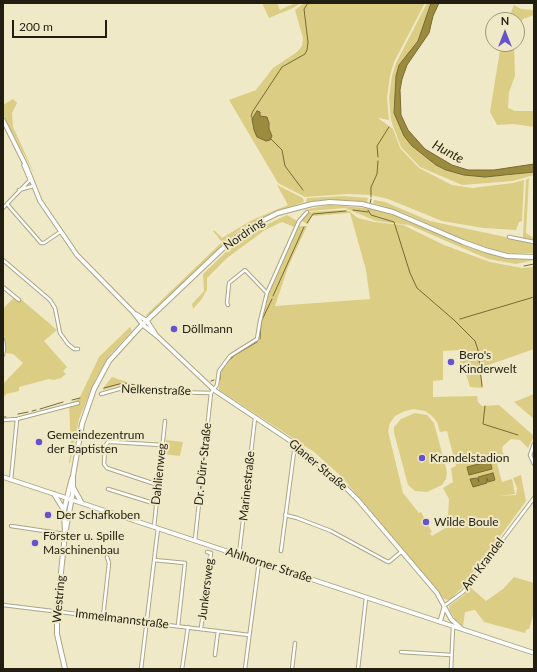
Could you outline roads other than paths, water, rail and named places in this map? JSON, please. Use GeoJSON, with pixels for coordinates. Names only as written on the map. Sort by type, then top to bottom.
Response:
{"type":"FeatureCollection","features":[{"type":"Feature","properties":{"kind":"main road","name":"Nordring"},"geometry":{"type":"LineString","coordinates":[[67,498],[73,476],[82,424],[94,389],[109,362],[145,323],[238,236],[269,217],[312,204],[346,202],[377,207],[410,218],[474,247],[507,256],[534,256]]}},
{"type":"Feature","properties":{"kind":"main road","name":"Nordring"},"geometry":{"type":"LineString","coordinates":[[72,499],[74,489],[73,476]]}},
{"type":"Feature","properties":{"kind":"main road"},"geometry":{"type":"LineString","coordinates":[[74,489],[81,502]]}},
{"type":"Feature","properties":{"kind":"main road"},"geometry":{"type":"LineString","coordinates":[[54,494],[64,510]]}},
{"type":"Feature","properties":{"kind":"main road","name":"Westring"},"geometry":{"type":"LineString","coordinates":[[65,669],[57,634],[57,611],[66,534],[64,510],[67,498]]}},
{"type":"Feature","properties":{"kind":"main road","name":"Westring"},"geometry":{"type":"LineString","coordinates":[[66,529],[72,499]]}},
{"type":"Feature","properties":{"kind":"street","name":"Glaner Straße"},"geometry":{"type":"LineString","coordinates":[[3,120],[22,158],[28,177],[45,210],[77,255],[213,391],[295,444],[321,464],[353,495],[437,593],[451,619],[462,629]]}},
{"type":"Feature","properties":{"kind":"street"},"geometry":{"type":"LineString","coordinates":[[3,208],[30,180]]}},
{"type":"Feature","properties":{"kind":"street"},"geometry":{"type":"LineString","coordinates":[[19,190],[33,186]]}},
{"type":"Feature","properties":{"kind":"street"},"geometry":{"type":"LineString","coordinates":[[7,204],[41,244],[44,244],[60,232]]}},
{"type":"Feature","properties":{"kind":"street","name":"Dr.-Dürr-Straße"},"geometry":{"type":"LineString","coordinates":[[195,540],[213,391],[217,385],[219,371],[230,356],[257,339],[267,293],[299,221],[307,212]]}},
{"type":"Feature","properties":{"kind":"street"},"geometry":{"type":"LineString","coordinates":[[509,237],[534,242]]}},
{"type":"Feature","properties":{"kind":"street"},"geometry":{"type":"LineString","coordinates":[[3,260],[50,300],[55,308],[60,333],[68,344],[74,349],[78,349]]}},
{"type":"Feature","properties":{"kind":"street"},"geometry":{"type":"LineString","coordinates":[[228,305],[229,284],[246,270],[267,293]]}},
{"type":"Feature","properties":{"kind":"street"},"geometry":{"type":"LineString","coordinates":[[3,287],[19,300]]}},
{"type":"Feature","properties":{"kind":"street"},"geometry":{"type":"LineString","coordinates":[[3,340],[3,356]]}},
{"type":"Feature","properties":{"kind":"street","name":"Nelkenstraße"},"geometry":{"type":"LineString","coordinates":[[101,394],[122,388],[168,392],[213,391]]}},
{"type":"Feature","properties":{"kind":"street"},"geometry":{"type":"LineString","coordinates":[[3,420],[17,419],[78,403]]}},
{"type":"Feature","properties":{"kind":"street","name":"Marinestraße"},"geometry":{"type":"LineString","coordinates":[[239,555],[255,418]]}},
{"type":"Feature","properties":{"kind":"street"},"geometry":{"type":"LineString","coordinates":[[11,480],[17,419]]}},
{"type":"Feature","properties":{"kind":"street","name":"Dahlienweg"},"geometry":{"type":"LineString","coordinates":[[141,669],[154,560],[156,504],[165,421]]}},
{"type":"Feature","properties":{"kind":"street"},"geometry":{"type":"LineString","coordinates":[[158,485],[107,468],[104,464],[105,446],[108,442],[162,445]]}},
{"type":"Feature","properties":{"kind":"street"},"geometry":{"type":"LineString","coordinates":[[281,551],[293,449],[295,444]]}},
{"type":"Feature","properties":{"kind":"street"},"geometry":{"type":"LineString","coordinates":[[534,444],[530,455],[534,464]]}},
{"type":"Feature","properties":{"kind":"street","name":"Ahlhorner Straße"},"geometry":{"type":"LineString","coordinates":[[3,477],[534,653]]}},
{"type":"Feature","properties":{"kind":"street"},"geometry":{"type":"LineString","coordinates":[[108,489],[156,504]]}},
{"type":"Feature","properties":{"kind":"street","name":"Am Krandel"},"geometry":{"type":"LineString","coordinates":[[444,607],[463,592],[534,498]]}},
{"type":"Feature","properties":{"kind":"street"},"geometry":{"type":"LineString","coordinates":[[285,515],[331,531],[386,562],[389,562],[401,552]]}},
{"type":"Feature","properties":{"kind":"street"},"geometry":{"type":"LineString","coordinates":[[12,526],[66,534]]}},
{"type":"Feature","properties":{"kind":"street","name":"Junkersweg"},"geometry":{"type":"LineString","coordinates":[[201,629],[211,553],[207,552]]}},
{"type":"Feature","properties":{"kind":"street"},"geometry":{"type":"LineString","coordinates":[[103,617],[110,563],[108,557]]}},
{"type":"Feature","properties":{"kind":"street"},"geometry":{"type":"LineString","coordinates":[[154,560],[185,563],[178,626]]}},
{"type":"Feature","properties":{"kind":"street"},"geometry":{"type":"LineString","coordinates":[[245,669],[259,562]]}},
{"type":"Feature","properties":{"kind":"street"},"geometry":{"type":"LineString","coordinates":[[358,669],[366,598]]}},
{"type":"Feature","properties":{"kind":"street","name":"Immelmannstraße"},"geometry":{"type":"LineString","coordinates":[[3,605],[249,635]]}},
{"type":"Feature","properties":{"kind":"street"},"geometry":{"type":"LineString","coordinates":[[440,622],[444,607]]}},
{"type":"Feature","properties":{"kind":"street"},"geometry":{"type":"LineString","coordinates":[[451,669],[454,626]]}},
{"type":"Feature","properties":{"kind":"street"},"geometry":{"type":"LineString","coordinates":[[182,669],[188,627]]}},
{"type":"Feature","properties":{"kind":"street"},"geometry":{"type":"LineString","coordinates":[[215,655],[218,631]]}},
{"type":"Feature","properties":{"kind":"street"},"geometry":{"type":"LineString","coordinates":[[292,669],[295,643]]}},
{"type":"Feature","properties":{"kind":"street"},"geometry":{"type":"LineString","coordinates":[[401,652],[451,655]]}},
{"type":"Feature","properties":{"kind":"waterway"},"geometry":{"type":"LineString","coordinates":[[253,119],[251,116],[253,111],[282,67],[305,54],[307,50],[308,42],[304,9],[308,3]]}},
{"type":"Feature","properties":{"kind":"waterway"},"geometry":{"type":"LineString","coordinates":[[378,157],[377,146],[389,127]]}},
{"type":"Feature","properties":{"kind":"waterway"},"geometry":{"type":"LineString","coordinates":[[270,138],[282,150],[285,166],[303,190]]}},
{"type":"Feature","properties":{"kind":"waterway"},"geometry":{"type":"LineString","coordinates":[[371,197],[371,187],[377,174],[378,161]]}},
{"type":"Feature","properties":{"kind":"waterway"},"geometry":{"type":"LineString","coordinates":[[370,204],[371,199]]}},
{"type":"Feature","properties":{"kind":"waterway"},"geometry":{"type":"LineString","coordinates":[[353,210],[368,212]]}},
{"type":"Feature","properties":{"kind":"waterway"},"geometry":{"type":"LineString","coordinates":[[368,210],[371,215],[394,222],[410,273],[417,288],[454,320],[475,341],[478,350],[482,386]]}},
{"type":"Feature","properties":{"kind":"waterway"},"geometry":{"type":"LineString","coordinates":[[307,223],[313,214],[346,211]]}},
{"type":"Feature","properties":{"kind":"waterway"},"geometry":{"type":"LineString","coordinates":[[273,296],[304,227]]}},
{"type":"Feature","properties":{"kind":"waterway"},"geometry":{"type":"LineString","coordinates":[[524,266],[534,264]]}},
{"type":"Feature","properties":{"kind":"waterway"},"geometry":{"type":"LineString","coordinates":[[460,319],[534,297]]}},
{"type":"Feature","properties":{"kind":"waterway"},"geometry":{"type":"LineString","coordinates":[[260,339],[261,322],[272,299]]}},
{"type":"Feature","properties":{"kind":"waterway"},"geometry":{"type":"LineString","coordinates":[[228,361],[257,342]]}},
{"type":"Feature","properties":{"kind":"waterway"},"geometry":{"type":"LineString","coordinates":[[220,379],[220,372],[224,367]]}},
{"type":"Feature","properties":{"kind":"waterway"},"geometry":{"type":"LineString","coordinates":[[104,388],[123,383],[135,385]]}},
{"type":"Feature","properties":{"kind":"waterway"},"geometry":{"type":"LineString","coordinates":[[144,388],[157,390]]}},
{"type":"Feature","properties":{"kind":"waterway"},"geometry":{"type":"LineString","coordinates":[[72,400],[80,398]]}},
{"type":"Feature","properties":{"kind":"waterway"},"geometry":{"type":"LineString","coordinates":[[40,409],[63,402]]}},
{"type":"Feature","properties":{"kind":"waterway"},"geometry":{"type":"LineString","coordinates":[[485,406],[483,424],[518,435]]}},
{"type":"Feature","properties":{"kind":"waterway"},"geometry":{"type":"LineString","coordinates":[[32,411],[36,410]]}},
{"type":"Feature","properties":{"kind":"waterway"},"geometry":{"type":"LineString","coordinates":[[18,414],[28,412]]}},
{"type":"Feature","properties":{"kind":"place","name":"Döllmann"},"geometry":{"type":"Point","coordinates":[174,329]}},
{"type":"Feature","properties":{"kind":"place","name":"Bero's Kinderwelt"},"geometry":{"type":"Point","coordinates":[451,362]}},
{"type":"Feature","properties":{"kind":"place","name":"Gemeindezentrum der Baptisten"},"geometry":{"type":"Point","coordinates":[39,442]}},
{"type":"Feature","properties":{"kind":"place","name":"Krandelstadion"},"geometry":{"type":"Point","coordinates":[422,458]}},
{"type":"Feature","properties":{"kind":"place","name":"Der Schafkoben"},"geometry":{"type":"Point","coordinates":[48,515]}},
{"type":"Feature","properties":{"kind":"place","name":"Wilde Boule"},"geometry":{"type":"Point","coordinates":[426,522]}},
{"type":"Feature","properties":{"kind":"place","name":"Förster u. Spille Maschinenbau"},"geometry":{"type":"Point","coordinates":[35,543]}},
{"type":"Feature","properties":{"kind":"water label","name":"Hunte"},"geometry":{"type":"Point","coordinates":[448,152]}}]}
